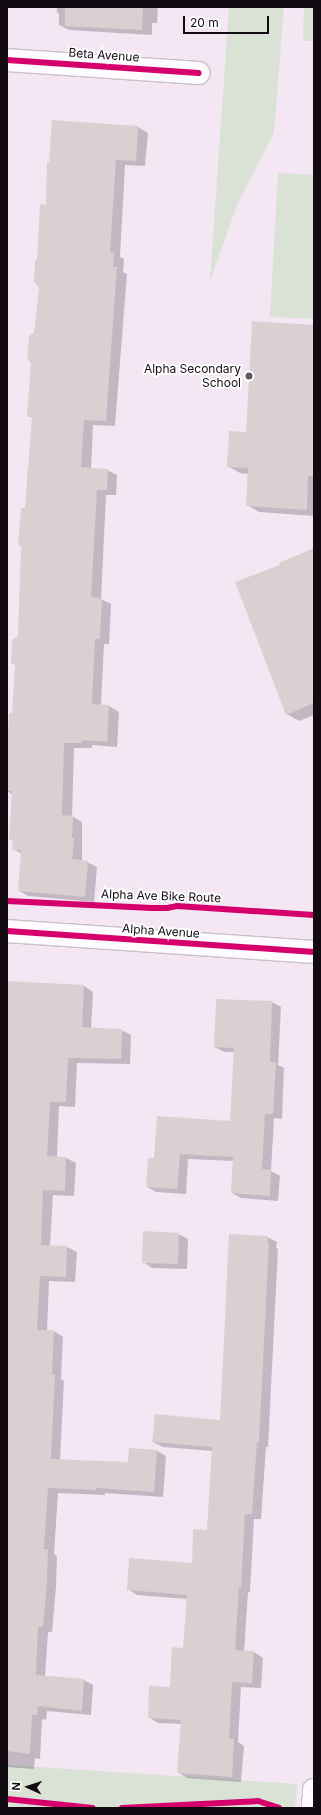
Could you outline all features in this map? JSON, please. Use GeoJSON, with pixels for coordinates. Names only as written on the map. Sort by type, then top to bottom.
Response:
{"type":"FeatureCollection","features":[{"type":"Feature","properties":{"kind":"street","name":"Beta Avenue"},"geometry":{"type":"LineString","coordinates":[[7,60],[199,73]]}},
{"type":"Feature","properties":{"kind":"street","name":"Alpha Avenue"},"geometry":{"type":"LineString","coordinates":[[7,931],[314,952]]}},
{"type":"Feature","properties":{"kind":"street"},"geometry":{"type":"LineString","coordinates":[[313,1808],[314,1790]]}},
{"type":"Feature","properties":{"kind":"shaded area"},"geometry":{"type":"Polygon","coordinates":[[[229,7],[284,7],[274,133],[238,203],[210,281],[229,7]]]}},
{"type":"Feature","properties":{"kind":"shaded area"},"geometry":{"type":"Polygon","coordinates":[[[304,7],[314,7],[314,41],[303,41],[304,7]]]}},
{"type":"Feature","properties":{"kind":"shaded area"},"geometry":{"type":"Polygon","coordinates":[[[278,173],[314,175],[314,319],[270,317],[278,173]]]}},
{"type":"Feature","properties":{"kind":"shaded area"},"geometry":{"type":"Polygon","coordinates":[[[7,1765],[297,1784],[296,1800],[294,1808],[7,1808],[7,1765]]]}},
{"type":"Feature","properties":{"kind":"building"},"geometry":{"type":"Polygon","coordinates":[[[65,7],[143,7],[142,30],[65,26],[65,7]]]}},
{"type":"Feature","properties":{"kind":"building"},"geometry":{"type":"Polygon","coordinates":[[[52,120],[138,126],[136,161],[116,160],[110,252],[114,253],[113,267],[117,267],[106,421],[84,420],[81,467],[108,469],[107,490],[97,490],[91,597],[102,598],[100,639],[95,639],[92,704],[109,705],[107,742],[82,740],[82,743],[64,743],[62,815],[73,816],[72,838],[74,838],[72,859],[88,861],[85,897],[18,891],[21,850],[12,850],[13,840],[9,839],[12,791],[7,791],[7,758],[9,713],[12,713],[15,666],[11,662],[12,640],[18,636],[21,546],[18,545],[21,508],[25,508],[32,417],[27,417],[31,363],[27,358],[29,336],[34,333],[39,288],[34,282],[35,261],[37,260],[40,204],[46,205],[47,162],[49,162],[52,120]]]}},
{"type":"Feature","properties":{"kind":"building"},"geometry":{"type":"Polygon","coordinates":[[[252,321],[314,325],[314,476],[308,476],[307,510],[246,506],[248,468],[227,467],[229,431],[246,432],[252,321]]]}},
{"type":"Feature","properties":{"kind":"building"},"geometry":{"type":"Polygon","coordinates":[[[314,548],[314,703],[286,715],[235,582],[280,565],[279,563],[314,548]]]}},
{"type":"Feature","properties":{"kind":"building"},"geometry":{"type":"Polygon","coordinates":[[[7,981],[84,985],[82,1027],[122,1029],[121,1059],[68,1058],[66,1102],[50,1102],[47,1156],[66,1157],[65,1191],[43,1190],[41,1245],[67,1246],[66,1277],[40,1276],[37,1330],[54,1330],[52,1374],[55,1375],[51,1459],[128,1462],[129,1448],[157,1450],[154,1492],[96,1488],[96,1490],[48,1488],[44,1549],[48,1549],[47,1581],[43,1627],[38,1627],[36,1675],[84,1679],[82,1711],[38,1706],[37,1715],[32,1715],[30,1754],[7,1751],[7,981]]]}},
{"type":"Feature","properties":{"kind":"building"},"geometry":{"type":"Polygon","coordinates":[[[216,999],[272,1001],[270,1062],[276,1062],[273,1114],[265,1114],[262,1169],[271,1170],[270,1196],[231,1193],[233,1157],[180,1154],[177,1189],[146,1187],[148,1158],[154,1158],[157,1116],[230,1121],[234,1048],[214,1047],[216,999]]]}},
{"type":"Feature","properties":{"kind":"building"},"geometry":{"type":"Polygon","coordinates":[[[143,1231],[179,1233],[178,1264],[142,1263],[143,1231]]]}},
{"type":"Feature","properties":{"kind":"building"},"geometry":{"type":"Polygon","coordinates":[[[229,1234],[268,1236],[267,1243],[269,1243],[259,1443],[257,1442],[252,1514],[245,1514],[241,1588],[239,1587],[235,1650],[254,1651],[252,1683],[232,1682],[229,1739],[234,1739],[232,1777],[177,1773],[181,1720],[148,1718],[149,1686],[170,1687],[172,1647],[183,1648],[187,1595],[127,1590],[129,1558],[192,1563],[193,1529],[207,1530],[212,1447],[152,1442],[155,1414],[220,1420],[229,1234]]]}},
{"type":"Feature","properties":{"kind":"cycle path"},"geometry":{"type":"LineString","coordinates":[[7,60],[199,73]]}},
{"type":"Feature","properties":{"kind":"cycle path","name":"Alpha Ave Bike Route"},"geometry":{"type":"LineString","coordinates":[[7,901],[152,908],[177,906],[314,915]]}},
{"type":"Feature","properties":{"kind":"cycle path"},"geometry":{"type":"LineString","coordinates":[[7,931],[314,952]]}},
{"type":"Feature","properties":{"kind":"cycle path"},"geometry":{"type":"LineString","coordinates":[[7,1799],[93,1808]]}},
{"type":"Feature","properties":{"kind":"cycle path"},"geometry":{"type":"LineString","coordinates":[[122,1808],[258,1801],[279,1808]]}},
{"type":"Feature","properties":{"kind":"place","name":"Alpha Secondary School"},"geometry":{"type":"Point","coordinates":[249,376]}}]}
